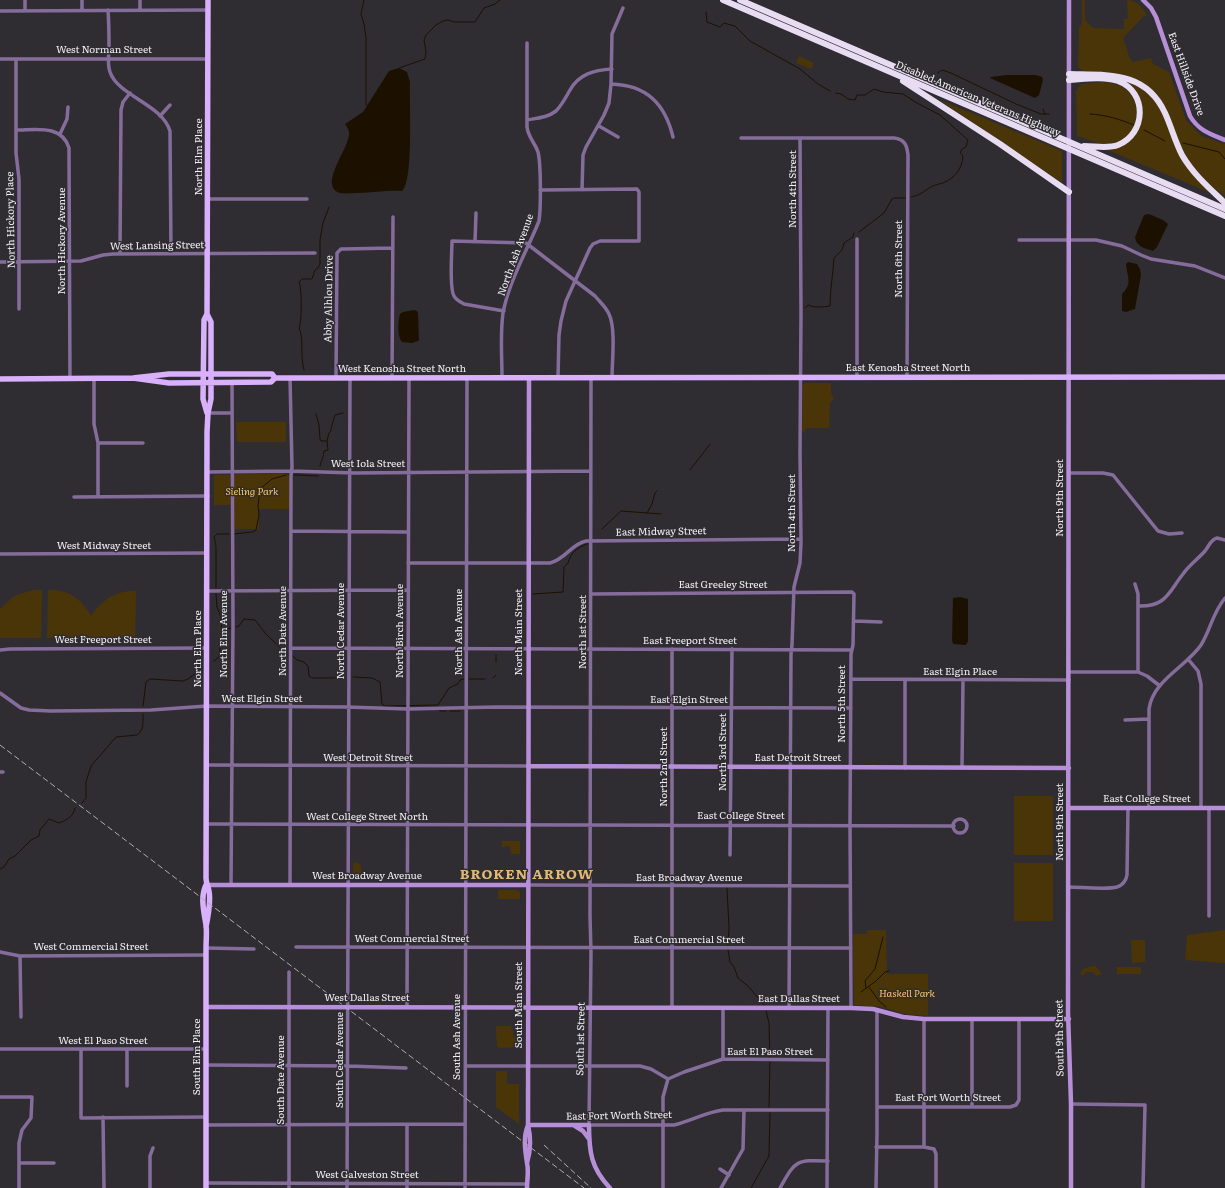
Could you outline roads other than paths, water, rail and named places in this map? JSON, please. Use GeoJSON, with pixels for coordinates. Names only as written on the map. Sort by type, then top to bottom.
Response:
{"type":"FeatureCollection","features":[{"type":"Feature","properties":{"kind":"highway","name":"Disabled American Veterans Highway"},"geometry":{"type":"LineString","coordinates":[[723,0],[1225,217]]}},
{"type":"Feature","properties":{"kind":"highway","name":"Disabled American Veterans Highway"},"geometry":{"type":"LineString","coordinates":[[740,0],[1225,208]]}},
{"type":"Feature","properties":{"kind":"highway"},"geometry":{"type":"LineString","coordinates":[[885,69],[941,104],[1069,192]]}},
{"type":"Feature","properties":{"kind":"highway"},"geometry":{"type":"LineString","coordinates":[[1069,77],[1119,76],[1132,80],[1146,89],[1162,106],[1175,139],[1186,160],[1207,186],[1225,203]]}},
{"type":"Feature","properties":{"kind":"highway"},"geometry":{"type":"LineString","coordinates":[[1069,77],[1108,79],[1123,83],[1134,93],[1141,110],[1140,120],[1136,129],[1132,136],[1126,141],[1118,145],[1108,147],[1078,145]]}},
{"type":"Feature","properties":{"kind":"main road","name":"North Elm Place"},"geometry":{"type":"LineString","coordinates":[[208,0],[208,254],[207,314],[204,320],[203,374],[203,399],[208,413]]}},
{"type":"Feature","properties":{"kind":"main road","name":"North Elm Place"},"geometry":{"type":"LineString","coordinates":[[206,885],[208,413],[212,383],[211,322],[207,314]]}},
{"type":"Feature","properties":{"kind":"main road","name":"West Kenosha Street North"},"geometry":{"type":"LineString","coordinates":[[0,379],[133,378],[169,374],[272,374],[275,378]]}},
{"type":"Feature","properties":{"kind":"main road","name":"East Kenosha Street North"},"geometry":{"type":"LineString","coordinates":[[561,378],[1225,377]]}},
{"type":"Feature","properties":{"kind":"main road","name":"West Kenosha Street North"},"geometry":{"type":"LineString","coordinates":[[133,378],[169,383],[232,383],[271,382],[275,378],[529,378]]}},
{"type":"Feature","properties":{"kind":"main road"},"geometry":{"type":"LineString","coordinates":[[529,378],[561,378]]}},
{"type":"Feature","properties":{"kind":"main road","name":"South Elm Place"},"geometry":{"type":"LineString","coordinates":[[206,885],[203,891],[203,912],[206,927],[207,1007],[206,1186]]}},
{"type":"Feature","properties":{"kind":"street"},"geometry":{"type":"LineString","coordinates":[[25,0],[25,11]]}},
{"type":"Feature","properties":{"kind":"street"},"geometry":{"type":"LineString","coordinates":[[82,0],[82,10]]}},
{"type":"Feature","properties":{"kind":"street"},"geometry":{"type":"LineString","coordinates":[[140,0],[140,10]]}},
{"type":"Feature","properties":{"kind":"street"},"geometry":{"type":"LineString","coordinates":[[1069,0],[1069,77]]}},
{"type":"Feature","properties":{"kind":"street","name":"East Hillside Drive"},"geometry":{"type":"LineString","coordinates":[[1143,0],[1151,8],[1156,17],[1190,116],[1204,131],[1225,140]]}},
{"type":"Feature","properties":{"kind":"street"},"geometry":{"type":"LineString","coordinates":[[582,190],[583,155],[607,109],[612,84],[612,34],[623,8]]}},
{"type":"Feature","properties":{"kind":"street"},"geometry":{"type":"LineString","coordinates":[[108,10],[108,58],[109,70],[112,77],[116,82],[160,116],[168,125],[171,138],[171,254]]}},
{"type":"Feature","properties":{"kind":"street"},"geometry":{"type":"LineString","coordinates":[[0,11],[208,10]]}},
{"type":"Feature","properties":{"kind":"street","name":"North Ash Avenue"},"geometry":{"type":"LineString","coordinates":[[502,378],[502,320],[504,311],[539,216],[539,159],[537,150],[528,132],[527,120],[527,43]]}},
{"type":"Feature","properties":{"kind":"street","name":"West Norman Street"},"geometry":{"type":"LineString","coordinates":[[0,59],[208,58]]}},
{"type":"Feature","properties":{"kind":"street","name":"North Hickory Place"},"geometry":{"type":"LineString","coordinates":[[16,59],[16,155],[19,179],[19,309]]}},
{"type":"Feature","properties":{"kind":"street"},"geometry":{"type":"LineString","coordinates":[[527,120],[542,118],[555,111],[562,103],[572,86],[583,76],[598,70],[612,69]]}},
{"type":"Feature","properties":{"kind":"street","name":"North 9th Street"},"geometry":{"type":"LineString","coordinates":[[1068,887],[1069,77]]}},
{"type":"Feature","properties":{"kind":"street"},"geometry":{"type":"LineString","coordinates":[[612,84],[625,85],[635,88],[644,92],[654,100],[666,115],[673,137]]}},
{"type":"Feature","properties":{"kind":"street"},"geometry":{"type":"LineString","coordinates":[[120,254],[121,110],[123,102],[130,93]]}},
{"type":"Feature","properties":{"kind":"street"},"geometry":{"type":"LineString","coordinates":[[160,116],[170,105]]}},
{"type":"Feature","properties":{"kind":"street"},"geometry":{"type":"LineString","coordinates":[[16,130],[49,130],[60,134],[68,118],[68,107]]}},
{"type":"Feature","properties":{"kind":"street"},"geometry":{"type":"LineString","coordinates":[[599,126],[618,137]]}},
{"type":"Feature","properties":{"kind":"street","name":"North Hickory Avenue"},"geometry":{"type":"LineString","coordinates":[[60,134],[67,141],[70,154],[70,379]]}},
{"type":"Feature","properties":{"kind":"street"},"geometry":{"type":"LineString","coordinates":[[741,138],[800,139]]}},
{"type":"Feature","properties":{"kind":"street","name":"North 6th Street"},"geometry":{"type":"LineString","coordinates":[[800,139],[894,138],[904,142],[908,149],[907,377]]}},
{"type":"Feature","properties":{"kind":"street","name":"North 4th Street"},"geometry":{"type":"LineString","coordinates":[[789,1008],[790,708],[793,593],[800,558],[801,539],[800,139]]}},
{"type":"Feature","properties":{"kind":"street"},"geometry":{"type":"LineString","coordinates":[[540,190],[638,190],[639,241],[595,242],[590,248],[566,300],[560,324],[561,378]]}},
{"type":"Feature","properties":{"kind":"street"},"geometry":{"type":"LineString","coordinates":[[208,199],[307,199]]}},
{"type":"Feature","properties":{"kind":"street"},"geometry":{"type":"LineString","coordinates":[[475,242],[476,213]]}},
{"type":"Feature","properties":{"kind":"street"},"geometry":{"type":"LineString","coordinates":[[392,217],[392,378]]}},
{"type":"Feature","properties":{"kind":"street"},"geometry":{"type":"LineString","coordinates":[[857,239],[857,377]]}},
{"type":"Feature","properties":{"kind":"street"},"geometry":{"type":"LineString","coordinates":[[1020,240],[1096,240],[1108,242],[1122,246],[1140,256],[1195,266],[1225,278]]}},
{"type":"Feature","properties":{"kind":"street"},"geometry":{"type":"LineString","coordinates":[[504,311],[460,302],[454,297],[452,291],[452,241],[522,242],[528,245],[599,300],[610,315],[612,329],[612,378]]}},
{"type":"Feature","properties":{"kind":"street","name":"Abby Alhlou Drive"},"geometry":{"type":"LineString","coordinates":[[336,378],[337,253],[344,248],[392,248]]}},
{"type":"Feature","properties":{"kind":"street","name":"West Lansing Street"},"geometry":{"type":"LineString","coordinates":[[0,262],[70,262],[84,261],[107,255],[120,254],[315,254]]}},
{"type":"Feature","properties":{"kind":"street","name":"North Date Avenue"},"geometry":{"type":"LineString","coordinates":[[290,378],[292,412],[290,885]]}},
{"type":"Feature","properties":{"kind":"street","name":"North Cedar Avenue"},"geometry":{"type":"LineString","coordinates":[[349,885],[350,378]]}},
{"type":"Feature","properties":{"kind":"street","name":"North Birch Avenue"},"geometry":{"type":"LineString","coordinates":[[408,1007],[407,825],[409,378]]}},
{"type":"Feature","properties":{"kind":"street","name":"North Ash Avenue"},"geometry":{"type":"LineString","coordinates":[[466,885],[467,378]]}},
{"type":"Feature","properties":{"kind":"street","name":"North Main Street"},"geometry":{"type":"LineString","coordinates":[[528,885],[529,378]]}},
{"type":"Feature","properties":{"kind":"street","name":"North 1st Street"},"geometry":{"type":"LineString","coordinates":[[590,378],[590,885]]}},
{"type":"Feature","properties":{"kind":"street"},"geometry":{"type":"LineString","coordinates":[[94,379],[94,424],[98,443],[98,496]]}},
{"type":"Feature","properties":{"kind":"street","name":"North Elm Avenue"},"geometry":{"type":"LineString","coordinates":[[231,885],[233,590],[232,383]]}},
{"type":"Feature","properties":{"kind":"street"},"geometry":{"type":"LineString","coordinates":[[208,413],[232,413]]}},
{"type":"Feature","properties":{"kind":"street"},"geometry":{"type":"LineString","coordinates":[[98,443],[143,443]]}},
{"type":"Feature","properties":{"kind":"street","name":"West Iola Street"},"geometry":{"type":"LineString","coordinates":[[208,472],[291,471],[349,473],[590,471]]}},
{"type":"Feature","properties":{"kind":"street"},"geometry":{"type":"LineString","coordinates":[[1069,473],[1103,473],[1113,475],[1158,531],[1169,534],[1182,533]]}},
{"type":"Feature","properties":{"kind":"street"},"geometry":{"type":"LineString","coordinates":[[74,497],[208,496]]}},
{"type":"Feature","properties":{"kind":"street"},"geometry":{"type":"LineString","coordinates":[[291,531],[408,532]]}},
{"type":"Feature","properties":{"kind":"street"},"geometry":{"type":"LineString","coordinates":[[1138,606],[1153,606],[1166,598],[1184,573],[1206,550],[1212,540],[1216,538],[1225,540]]}},
{"type":"Feature","properties":{"kind":"street","name":"East Midway Street"},"geometry":{"type":"LineString","coordinates":[[528,563],[555,562],[562,558],[579,543],[586,541],[801,539]]}},
{"type":"Feature","properties":{"kind":"street","name":"West Midway Street"},"geometry":{"type":"LineString","coordinates":[[0,554],[208,554]]}},
{"type":"Feature","properties":{"kind":"street"},"geometry":{"type":"LineString","coordinates":[[408,563],[528,563]]}},
{"type":"Feature","properties":{"kind":"street"},"geometry":{"type":"LineString","coordinates":[[1135,584],[1138,594],[1138,672]]}},
{"type":"Feature","properties":{"kind":"street"},"geometry":{"type":"LineString","coordinates":[[207,590],[408,590]]}},
{"type":"Feature","properties":{"kind":"street","name":"East Greeley Street"},"geometry":{"type":"LineString","coordinates":[[591,594],[852,592],[854,594]]}},
{"type":"Feature","properties":{"kind":"street","name":"North 5th Street"},"geometry":{"type":"LineString","coordinates":[[851,1008],[850,680],[851,650],[853,645],[854,594]]}},
{"type":"Feature","properties":{"kind":"street"},"geometry":{"type":"LineString","coordinates":[[1149,808],[1150,703],[1160,686],[1201,645],[1214,614],[1225,598]]}},
{"type":"Feature","properties":{"kind":"street"},"geometry":{"type":"LineString","coordinates":[[854,622],[881,622]]}},
{"type":"Feature","properties":{"kind":"street","name":"West Freeport Street"},"geometry":{"type":"LineString","coordinates":[[0,650],[207,648]]}},
{"type":"Feature","properties":{"kind":"street"},"geometry":{"type":"LineString","coordinates":[[291,648],[528,649]]}},
{"type":"Feature","properties":{"kind":"street","name":"East Freeport Street"},"geometry":{"type":"LineString","coordinates":[[528,649],[851,650]]}},
{"type":"Feature","properties":{"kind":"street","name":"North 2nd Street"},"geometry":{"type":"LineString","coordinates":[[672,649],[672,1008]]}},
{"type":"Feature","properties":{"kind":"street","name":"North 3rd Street"},"geometry":{"type":"LineString","coordinates":[[730,855],[732,649]]}},
{"type":"Feature","properties":{"kind":"street"},"geometry":{"type":"LineString","coordinates":[[1188,659],[1198,671],[1201,684],[1201,808]]}},
{"type":"Feature","properties":{"kind":"street"},"geometry":{"type":"LineString","coordinates":[[1069,672],[1138,672],[1147,676],[1160,686]]}},
{"type":"Feature","properties":{"kind":"street","name":"East Elgin Place"},"geometry":{"type":"LineString","coordinates":[[850,680],[1069,680]]}},
{"type":"Feature","properties":{"kind":"street"},"geometry":{"type":"LineString","coordinates":[[904,768],[905,680]]}},
{"type":"Feature","properties":{"kind":"street"},"geometry":{"type":"LineString","coordinates":[[962,767],[963,680]]}},
{"type":"Feature","properties":{"kind":"street","name":"West Elgin Street"},"geometry":{"type":"LineString","coordinates":[[0,693],[18,706],[29,710],[151,710],[207,706],[408,706],[528,708]]}},
{"type":"Feature","properties":{"kind":"street","name":"East Elgin Street"},"geometry":{"type":"LineString","coordinates":[[528,708],[850,708]]}},
{"type":"Feature","properties":{"kind":"street"},"geometry":{"type":"LineString","coordinates":[[1125,720],[1149,719]]}},
{"type":"Feature","properties":{"kind":"street","name":"West Detroit Street"},"geometry":{"type":"LineString","coordinates":[[207,765],[528,766]]}},
{"type":"Feature","properties":{"kind":"street","name":"East Detroit Street"},"geometry":{"type":"LineString","coordinates":[[528,766],[1069,768]]}},
{"type":"Feature","properties":{"kind":"street","name":"East College Street"},"geometry":{"type":"LineString","coordinates":[[1069,808],[1225,808]]}},
{"type":"Feature","properties":{"kind":"street"},"geometry":{"type":"LineString","coordinates":[[1068,887],[1115,887],[1126,881],[1128,808]]}},
{"type":"Feature","properties":{"kind":"street"},"geometry":{"type":"LineString","coordinates":[[1209,808],[1209,916]]}},
{"type":"Feature","properties":{"kind":"street","name":"West College Street North"},"geometry":{"type":"LineString","coordinates":[[206,824],[528,825]]}},
{"type":"Feature","properties":{"kind":"street","name":"East College Street"},"geometry":{"type":"LineString","coordinates":[[528,825],[954,826]]}},
{"type":"Feature","properties":{"kind":"street","name":"West Broadway Avenue"},"geometry":{"type":"LineString","coordinates":[[206,885],[528,885]]}},
{"type":"Feature","properties":{"kind":"street","name":"South Cedar Avenue"},"geometry":{"type":"LineString","coordinates":[[347,1188],[349,885]]}},
{"type":"Feature","properties":{"kind":"street","name":"South Ash Avenue"},"geometry":{"type":"LineString","coordinates":[[465,1186],[466,885]]}},
{"type":"Feature","properties":{"kind":"street","name":"East Broadway Avenue"},"geometry":{"type":"LineString","coordinates":[[528,885],[850,886]]}},
{"type":"Feature","properties":{"kind":"street","name":"South Main Street"},"geometry":{"type":"LineString","coordinates":[[527,1186],[527,1163],[530,1155],[530,1136],[528,1125],[528,885]]}},
{"type":"Feature","properties":{"kind":"street","name":"South 1st Street"},"geometry":{"type":"LineString","coordinates":[[590,885],[589,1125],[593,1165],[601,1178],[610,1188]]}},
{"type":"Feature","properties":{"kind":"street","name":"South 9th Street"},"geometry":{"type":"LineString","coordinates":[[1068,887],[1071,1188]]}},
{"type":"Feature","properties":{"kind":"street","name":"West Commercial Street"},"geometry":{"type":"LineString","coordinates":[[296,947],[528,947]]}},
{"type":"Feature","properties":{"kind":"street","name":"East Commercial Street"},"geometry":{"type":"LineString","coordinates":[[528,947],[851,948]]}},
{"type":"Feature","properties":{"kind":"street"},"geometry":{"type":"LineString","coordinates":[[206,948],[254,949]]}},
{"type":"Feature","properties":{"kind":"street","name":"West Commercial Street"},"geometry":{"type":"LineString","coordinates":[[0,952],[20,956],[206,955]]}},
{"type":"Feature","properties":{"kind":"street"},"geometry":{"type":"LineString","coordinates":[[20,956],[21,1017]]}},
{"type":"Feature","properties":{"kind":"street","name":"South Date Avenue"},"geometry":{"type":"LineString","coordinates":[[289,972],[289,1186]]}},
{"type":"Feature","properties":{"kind":"street","name":"West Dallas Street"},"geometry":{"type":"LineString","coordinates":[[207,1007],[528,1008]]}},
{"type":"Feature","properties":{"kind":"street","name":"East Dallas Street"},"geometry":{"type":"LineString","coordinates":[[528,1008],[851,1008],[878,1010],[903,1017],[924,1019],[1069,1019]]}},
{"type":"Feature","properties":{"kind":"street"},"geometry":{"type":"LineString","coordinates":[[723,1008],[723,1059]]}},
{"type":"Feature","properties":{"kind":"street"},"geometry":{"type":"LineString","coordinates":[[828,1008],[828,1188]]}},
{"type":"Feature","properties":{"kind":"street"},"geometry":{"type":"LineString","coordinates":[[876,1188],[878,1010]]}},
{"type":"Feature","properties":{"kind":"street"},"geometry":{"type":"LineString","coordinates":[[924,1019],[924,1147]]}},
{"type":"Feature","properties":{"kind":"street"},"geometry":{"type":"LineString","coordinates":[[972,1019],[972,1107]]}},
{"type":"Feature","properties":{"kind":"street","name":"East Fort Worth Street"},"geometry":{"type":"LineString","coordinates":[[877,1107],[1010,1107],[1018,1104],[1019,1019]]}},
{"type":"Feature","properties":{"kind":"street","name":"West El Paso Street"},"geometry":{"type":"LineString","coordinates":[[0,1049],[206,1049]]}},
{"type":"Feature","properties":{"kind":"street"},"geometry":{"type":"LineString","coordinates":[[81,1049],[81,1118],[206,1117]]}},
{"type":"Feature","properties":{"kind":"street"},"geometry":{"type":"LineString","coordinates":[[127,1049],[127,1086]]}},
{"type":"Feature","properties":{"kind":"street","name":"East El Paso Street"},"geometry":{"type":"LineString","coordinates":[[668,1080],[684,1072],[723,1059],[828,1060]]}},
{"type":"Feature","properties":{"kind":"street"},"geometry":{"type":"LineString","coordinates":[[206,1065],[406,1068]]}},
{"type":"Feature","properties":{"kind":"street"},"geometry":{"type":"LineString","coordinates":[[466,1066],[645,1067],[668,1080],[663,1098],[663,1188]]}},
{"type":"Feature","properties":{"kind":"street"},"geometry":{"type":"LineString","coordinates":[[0,1097],[32,1097],[31,1118],[22,1130],[18,1143],[20,1163],[19,1188]]}},
{"type":"Feature","properties":{"kind":"street"},"geometry":{"type":"LineString","coordinates":[[1071,1104],[1144,1105],[1143,1188]]}},
{"type":"Feature","properties":{"kind":"street","name":"East Fort Worth Street"},"geometry":{"type":"LineString","coordinates":[[528,1125],[663,1125],[680,1123],[719,1110],[828,1110]]}},
{"type":"Feature","properties":{"kind":"street"},"geometry":{"type":"LineString","coordinates":[[721,1188],[743,1149],[744,1110]]}},
{"type":"Feature","properties":{"kind":"street"},"geometry":{"type":"LineString","coordinates":[[103,1117],[104,1188]]}},
{"type":"Feature","properties":{"kind":"street"},"geometry":{"type":"LineString","coordinates":[[206,1125],[465,1124]]}},
{"type":"Feature","properties":{"kind":"street"},"geometry":{"type":"LineString","coordinates":[[406,1186],[407,1125]]}},
{"type":"Feature","properties":{"kind":"street"},"geometry":{"type":"LineString","coordinates":[[574,1125],[583,1131],[590,1139]]}},
{"type":"Feature","properties":{"kind":"street"},"geometry":{"type":"LineString","coordinates":[[876,1147],[932,1148],[936,1152],[936,1188]]}},
{"type":"Feature","properties":{"kind":"street"},"geometry":{"type":"LineString","coordinates":[[150,1188],[150,1156],[153,1148]]}},
{"type":"Feature","properties":{"kind":"street"},"geometry":{"type":"LineString","coordinates":[[780,1188],[796,1163],[808,1160],[828,1161]]}},
{"type":"Feature","properties":{"kind":"street"},"geometry":{"type":"LineString","coordinates":[[20,1163],[54,1163]]}},
{"type":"Feature","properties":{"kind":"street"},"geometry":{"type":"LineString","coordinates":[[720,1169],[729,1175]]}},
{"type":"Feature","properties":{"kind":"street","name":"West Galveston Street"},"geometry":{"type":"LineString","coordinates":[[206,1186],[289,1186],[348,1183],[406,1186],[527,1186]]}},
{"type":"Feature","properties":{"kind":"waterway"},"geometry":{"type":"LineString","coordinates":[[364,0],[361,14],[366,38],[367,105]]}},
{"type":"Feature","properties":{"kind":"waterway"},"geometry":{"type":"LineString","coordinates":[[399,68],[425,59],[426,51],[424,40],[426,35],[436,25],[448,20],[454,22],[475,22],[484,8],[495,4],[500,0]]}},
{"type":"Feature","properties":{"kind":"waterway"},"geometry":{"type":"LineString","coordinates":[[706,12],[707,22],[720,27],[724,23],[735,26],[750,41],[800,69],[818,84],[830,91]]}},
{"type":"Feature","properties":{"kind":"waterway"},"geometry":{"type":"LineString","coordinates":[[938,73],[942,70],[951,73],[1016,104],[1041,114],[1049,114]]}},
{"type":"Feature","properties":{"kind":"waterway"},"geometry":{"type":"LineString","coordinates":[[836,93],[841,94],[848,99],[855,100],[857,95],[865,95],[874,89],[883,92],[903,94],[940,115],[968,140],[966,147],[962,149],[960,153],[963,156],[961,165],[954,176],[943,183],[911,197]]}},
{"type":"Feature","properties":{"kind":"waterway"},"geometry":{"type":"LineString","coordinates":[[1043,109],[1045,114]]}},
{"type":"Feature","properties":{"kind":"waterway"},"geometry":{"type":"LineString","coordinates":[[1090,114],[1102,115],[1134,125]]}},
{"type":"Feature","properties":{"kind":"waterway"},"geometry":{"type":"LineString","coordinates":[[1144,130],[1165,141]]}},
{"type":"Feature","properties":{"kind":"waterway"},"geometry":{"type":"LineString","coordinates":[[1183,143],[1219,152],[1225,159]]}},
{"type":"Feature","properties":{"kind":"waterway"},"geometry":{"type":"LineString","coordinates":[[859,232],[884,213],[892,199],[905,198]]}},
{"type":"Feature","properties":{"kind":"waterway"},"geometry":{"type":"LineString","coordinates":[[304,370],[299,328],[301,319],[301,291],[299,282],[302,279],[312,279],[315,270],[320,264],[320,240],[323,223],[329,207]]}},
{"type":"Feature","properties":{"kind":"waterway"},"geometry":{"type":"LineString","coordinates":[[805,308],[808,305],[816,307],[830,306],[834,258],[842,250],[844,243],[853,237],[854,233]]}},
{"type":"Feature","properties":{"kind":"waterway"},"geometry":{"type":"LineString","coordinates":[[327,441],[335,415],[343,413]]}},
{"type":"Feature","properties":{"kind":"waterway"},"geometry":{"type":"LineString","coordinates":[[316,414],[319,425],[320,439],[321,441],[327,441],[328,450],[324,451],[320,466]]}},
{"type":"Feature","properties":{"kind":"waterway"},"geometry":{"type":"LineString","coordinates":[[690,470],[710,444]]}},
{"type":"Feature","properties":{"kind":"waterway"},"geometry":{"type":"LineString","coordinates":[[234,534],[252,532],[256,530],[259,515],[258,506],[260,489],[272,479],[286,475]]}},
{"type":"Feature","properties":{"kind":"waterway"},"geometry":{"type":"LineString","coordinates":[[294,475],[318,476]]}},
{"type":"Feature","properties":{"kind":"waterway"},"geometry":{"type":"LineString","coordinates":[[647,513],[657,491]]}},
{"type":"Feature","properties":{"kind":"waterway"},"geometry":{"type":"LineString","coordinates":[[602,529],[621,511],[661,514]]}},
{"type":"Feature","properties":{"kind":"waterway"},"geometry":{"type":"LineString","coordinates":[[216,588],[216,546],[214,537],[217,534],[229,534]]}},
{"type":"Feature","properties":{"kind":"waterway"},"geometry":{"type":"LineString","coordinates":[[533,594],[563,592],[564,567],[575,551],[587,544]]}},
{"type":"Feature","properties":{"kind":"waterway"},"geometry":{"type":"LineString","coordinates":[[214,661],[219,657],[222,631],[221,617],[217,607],[216,594]]}},
{"type":"Feature","properties":{"kind":"waterway"},"geometry":{"type":"LineString","coordinates":[[236,627],[239,626],[244,619],[255,620],[266,634],[288,655]]}},
{"type":"Feature","properties":{"kind":"waterway"},"geometry":{"type":"LineString","coordinates":[[222,630],[231,628]]}},
{"type":"Feature","properties":{"kind":"waterway"},"geometry":{"type":"LineString","coordinates":[[496,655],[496,662]]}},
{"type":"Feature","properties":{"kind":"waterway"},"geometry":{"type":"LineString","coordinates":[[293,656],[308,666],[309,676],[312,678],[345,677]]}},
{"type":"Feature","properties":{"kind":"waterway"},"geometry":{"type":"LineString","coordinates":[[143,706],[146,682],[150,679],[183,681],[200,670]]}},
{"type":"Feature","properties":{"kind":"waterway"},"geometry":{"type":"LineString","coordinates":[[493,678],[496,675]]}},
{"type":"Feature","properties":{"kind":"waterway"},"geometry":{"type":"LineString","coordinates":[[353,677],[372,678],[380,682],[382,704],[385,706],[438,705],[449,688],[458,684],[460,680],[464,679]]}},
{"type":"Feature","properties":{"kind":"waterway"},"geometry":{"type":"LineString","coordinates":[[469,679],[485,679]]}},
{"type":"Feature","properties":{"kind":"waterway"},"geometry":{"type":"LineString","coordinates":[[439,710],[446,711]]}},
{"type":"Feature","properties":{"kind":"waterway"},"geometry":{"type":"LineString","coordinates":[[450,711],[460,711]]}},
{"type":"Feature","properties":{"kind":"waterway"},"geometry":{"type":"LineString","coordinates":[[82,803],[86,798],[86,782],[91,766],[116,737],[137,735],[143,726],[143,714]]}},
{"type":"Feature","properties":{"kind":"waterway"},"geometry":{"type":"LineString","coordinates":[[0,869],[4,867],[9,859],[15,856],[31,840],[39,836],[40,830],[49,819],[59,823],[62,822],[71,816],[75,808]]}},
{"type":"Feature","properties":{"kind":"waterway"},"geometry":{"type":"LineString","coordinates":[[727,888],[729,928],[728,945]]}},
{"type":"Feature","properties":{"kind":"waterway"},"geometry":{"type":"LineString","coordinates":[[866,988],[865,981],[875,969],[883,937]]}},
{"type":"Feature","properties":{"kind":"waterway"},"geometry":{"type":"LineString","coordinates":[[728,950],[730,962],[734,967],[738,978],[748,986],[764,1005]]}},
{"type":"Feature","properties":{"kind":"waterway"},"geometry":{"type":"LineString","coordinates":[[861,992],[885,972],[889,971]]}},
{"type":"Feature","properties":{"kind":"waterway"},"geometry":{"type":"LineString","coordinates":[[869,987],[879,1001],[886,1007]]}},
{"type":"Feature","properties":{"kind":"waterway"},"geometry":{"type":"LineString","coordinates":[[766,1011],[769,1023],[770,1057]]}},
{"type":"Feature","properties":{"kind":"waterway"},"geometry":{"type":"LineString","coordinates":[[769,1107],[770,1062]]}},
{"type":"Feature","properties":{"kind":"waterway"},"geometry":{"type":"LineString","coordinates":[[751,1188],[769,1156],[770,1113]]}},
{"type":"Feature","properties":{"kind":"railway"},"geometry":{"type":"LineString","coordinates":[[0,745],[584,1188]]}},
{"type":"Feature","properties":{"kind":"railway"},"geometry":{"type":"LineString","coordinates":[[544,1145],[591,1188]]}},
{"type":"Feature","properties":{"kind":"district","name":"BROKEN ARROW"},"geometry":{"type":"Point","coordinates":[527,875]}},
{"type":"Feature","properties":{"kind":"park label","name":"Sieling Park"},"geometry":{"type":"Point","coordinates":[252,492]}},
{"type":"Feature","properties":{"kind":"park label","name":"Haskell Park"},"geometry":{"type":"Point","coordinates":[907,994]}}]}
